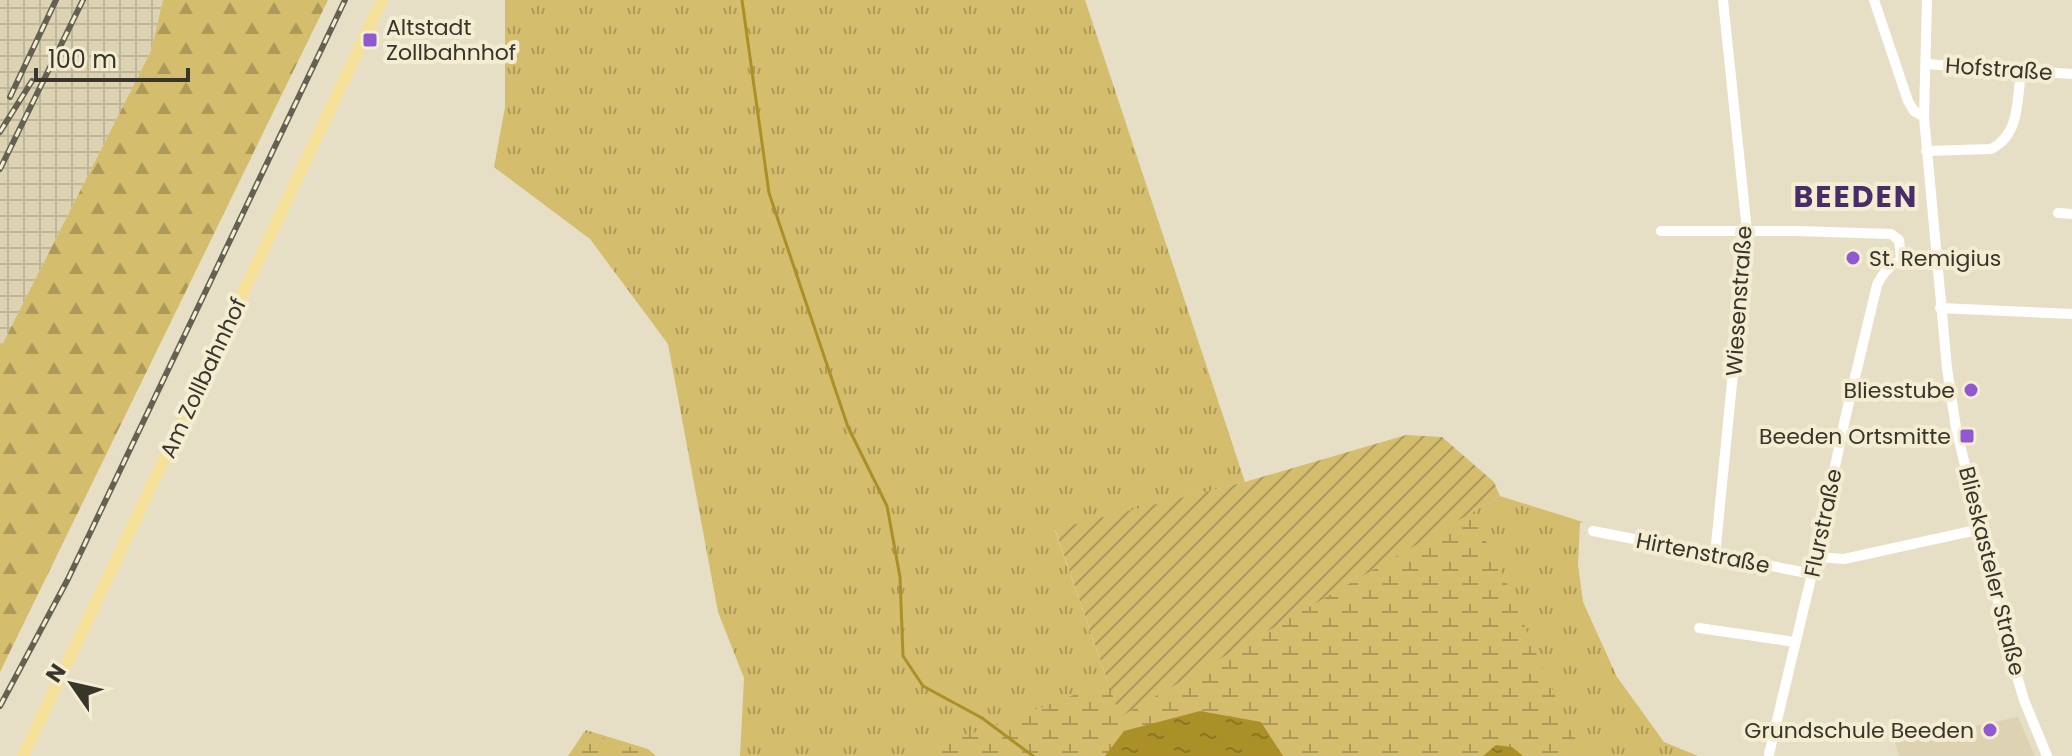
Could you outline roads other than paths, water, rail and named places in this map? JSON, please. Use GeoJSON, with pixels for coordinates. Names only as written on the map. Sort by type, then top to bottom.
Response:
{"type":"FeatureCollection","features":[{"type":"Feature","properties":{"kind":"main road","name":"Am Zollbahnhof"},"geometry":{"type":"LineString","coordinates":[[23,756],[382,0]]}},
{"type":"Feature","properties":{"kind":"street","name":"Wiesenstraße"},"geometry":{"type":"LineString","coordinates":[[1715,555],[1747,231],[1723,0]]}},
{"type":"Feature","properties":{"kind":"street"},"geometry":{"type":"LineString","coordinates":[[1874,0],[1908,101],[1914,111],[1924,117]]}},
{"type":"Feature","properties":{"kind":"street","name":"Blieskasteler Straße"},"geometry":{"type":"LineString","coordinates":[[1927,0],[1926,151],[1940,308],[1956,428],[2024,700],[2047,756]]}},
{"type":"Feature","properties":{"kind":"street","name":"Hofstraße"},"geometry":{"type":"LineString","coordinates":[[1926,64],[2072,74]]}},
{"type":"Feature","properties":{"kind":"street"},"geometry":{"type":"LineString","coordinates":[[1926,151],[1991,149],[2008,137],[2013,126],[2021,71]]}},
{"type":"Feature","properties":{"kind":"street"},"geometry":{"type":"LineString","coordinates":[[2058,213],[2072,214]]}},
{"type":"Feature","properties":{"kind":"street"},"geometry":{"type":"LineString","coordinates":[[1661,231],[1891,234],[1899,240],[1901,259],[1936,260]]}},
{"type":"Feature","properties":{"kind":"street","name":"Flurstraße"},"geometry":{"type":"LineString","coordinates":[[1769,754],[1877,285],[1889,266],[1901,259]]}},
{"type":"Feature","properties":{"kind":"street"},"geometry":{"type":"LineString","coordinates":[[1940,308],[2072,314]]}},
{"type":"Feature","properties":{"kind":"street"},"geometry":{"type":"LineString","coordinates":[[1816,557],[1844,559],[1981,529]]}},
{"type":"Feature","properties":{"kind":"street","name":"Hirtenstraße"},"geometry":{"type":"LineString","coordinates":[[1593,531],[1812,574]]}},
{"type":"Feature","properties":{"kind":"street"},"geometry":{"type":"LineString","coordinates":[[1699,628],[1795,642]]}},
{"type":"Feature","properties":{"kind":"water"},"geometry":{"type":"Polygon","coordinates":[[[1200,711],[1261,722],[1283,756],[1105,756],[1124,731],[1200,711]]]}},
{"type":"Feature","properties":{"kind":"water"},"geometry":{"type":"Polygon","coordinates":[[[1496,745],[1512,747],[1523,756],[1483,756],[1496,745]]]}},
{"type":"Feature","properties":{"kind":"waterway"},"geometry":{"type":"LineString","coordinates":[[742,0],[769,193],[848,427],[887,506],[900,577],[903,656],[923,686],[982,718],[1033,756]]}},
{"type":"Feature","properties":{"kind":"railway"},"geometry":{"type":"LineString","coordinates":[[10,97],[56,0]]}},
{"type":"Feature","properties":{"kind":"railway"},"geometry":{"type":"LineString","coordinates":[[0,169],[83,0]]}},
{"type":"Feature","properties":{"kind":"railway"},"geometry":{"type":"LineString","coordinates":[[0,706],[68,579],[345,0]]}},
{"type":"Feature","properties":{"kind":"railway"},"geometry":{"type":"LineString","coordinates":[[0,132],[32,81]]}},
{"type":"Feature","properties":{"kind":"place","name":"Altstadt Zollbahnhof"},"geometry":{"type":"Point","coordinates":[370,40]}},
{"type":"Feature","properties":{"kind":"place","name":"St. Remigius"},"geometry":{"type":"Point","coordinates":[1853,258]}},
{"type":"Feature","properties":{"kind":"place","name":"Bliesstube"},"geometry":{"type":"Point","coordinates":[1971,390]}},
{"type":"Feature","properties":{"kind":"place","name":"Beeden Ortsmitte"},"geometry":{"type":"Point","coordinates":[1967,436]}},
{"type":"Feature","properties":{"kind":"place","name":"Grundschule Beeden"},"geometry":{"type":"Point","coordinates":[1990,730]}},
{"type":"Feature","properties":{"kind":"district","name":"BEEDEN"},"geometry":{"type":"Point","coordinates":[1856,196]}}]}
